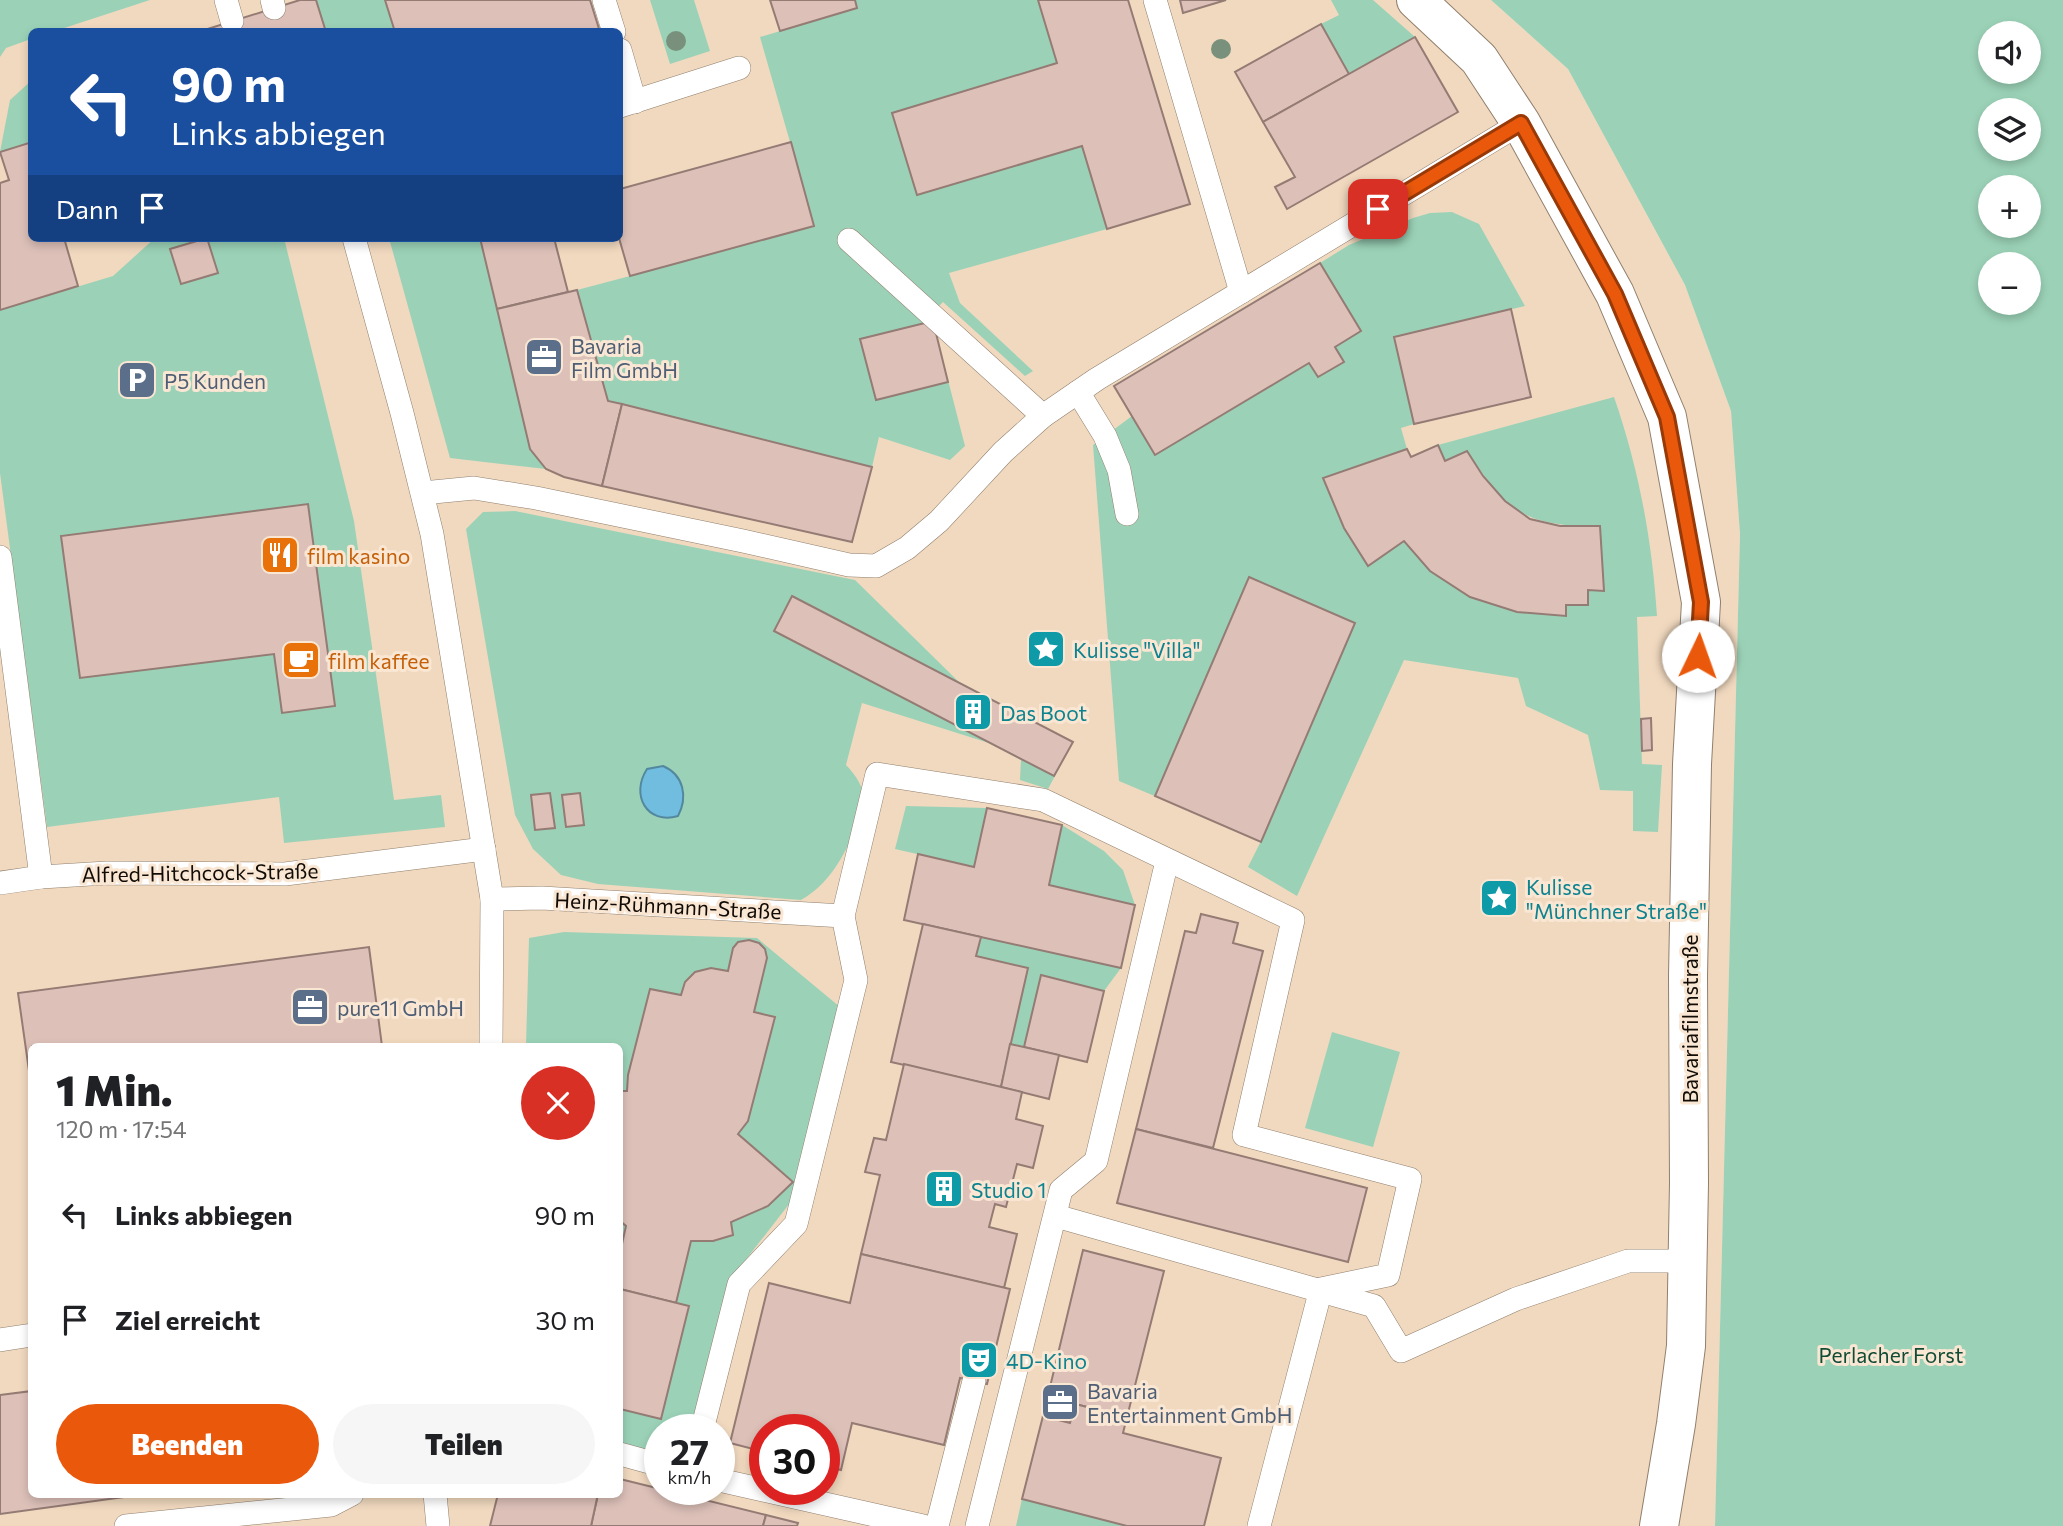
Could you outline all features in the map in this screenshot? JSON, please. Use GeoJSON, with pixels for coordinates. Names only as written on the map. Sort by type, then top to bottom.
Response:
{"type":"FeatureCollection","features":[{"type":"Feature","properties":{"kind":"street","name":"Bavariafilmstraße"},"geometry":{"type":"LineString","coordinates":[[1416,0],[1479,59],[1521,123],[1615,294],[1667,417],[1701,602],[1692,764],[1686,1346],[1659,1526]]}},
{"type":"Feature","properties":{"kind":"lane"},"geometry":{"type":"LineString","coordinates":[[604,0],[613,28]]}},
{"type":"Feature","properties":{"kind":"lane"},"geometry":{"type":"LineString","coordinates":[[1155,0],[1241,292]]}},
{"type":"Feature","properties":{"kind":"lane"},"geometry":{"type":"LineString","coordinates":[[623,73],[627,104],[739,68]]}},
{"type":"Feature","properties":{"kind":"lane"},"geometry":{"type":"LineString","coordinates":[[423,493],[474,488],[679,527],[849,565],[876,566],[907,548],[939,521],[1003,452],[1043,416],[1241,292],[1521,123]]}},
{"type":"Feature","properties":{"kind":"lane"},"geometry":{"type":"LineString","coordinates":[[849,240],[1043,416]]}},
{"type":"Feature","properties":{"kind":"lane"},"geometry":{"type":"LineString","coordinates":[[355,242],[432,534],[492,900],[491,1043]]}},
{"type":"Feature","properties":{"kind":"lane"},"geometry":{"type":"LineString","coordinates":[[1078,392],[1105,436],[1119,470],[1127,514]]}},
{"type":"Feature","properties":{"kind":"lane"},"geometry":{"type":"LineString","coordinates":[[0,557],[41,877]]}},
{"type":"Feature","properties":{"kind":"lane"},"geometry":{"type":"LineString","coordinates":[[706,1414],[739,1284],[796,1224],[856,980],[844,915],[877,774],[1043,800],[1293,920],[1244,1135],[1410,1180],[1388,1275],[1321,1289]]}},
{"type":"Feature","properties":{"kind":"lane","name":"Alfred-Hitchcock-Straße"},"geometry":{"type":"LineString","coordinates":[[0,883],[41,877],[107,873],[285,874],[484,849]]}},
{"type":"Feature","properties":{"kind":"lane"},"geometry":{"type":"LineString","coordinates":[[977,1526],[1062,1190],[1096,1160],[1167,861]]}},
{"type":"Feature","properties":{"kind":"lane","name":"Heinz-Rühmann-Straße"},"geometry":{"type":"LineString","coordinates":[[492,900],[542,898],[844,915]]}},
{"type":"Feature","properties":{"kind":"lane"},"geometry":{"type":"LineString","coordinates":[[1056,1216],[1374,1306],[1401,1351],[1516,1298],[1628,1261],[1688,1261]]}},
{"type":"Feature","properties":{"kind":"lane"},"geometry":{"type":"LineString","coordinates":[[1259,1526],[1321,1289]]}},
{"type":"Feature","properties":{"kind":"lane"},"geometry":{"type":"LineString","coordinates":[[0,1340],[28,1336]]}},
{"type":"Feature","properties":{"kind":"lane"},"geometry":{"type":"LineString","coordinates":[[937,1526],[974,1381]]}},
{"type":"Feature","properties":{"kind":"lane"},"geometry":{"type":"LineString","coordinates":[[623,1455],[644,1461]]}},
{"type":"Feature","properties":{"kind":"lane"},"geometry":{"type":"LineString","coordinates":[[735,1484],[923,1526]]}},
{"type":"Feature","properties":{"kind":"lane"},"geometry":{"type":"LineString","coordinates":[[126,1526],[287,1518],[331,1505],[344,1498]]}},
{"type":"Feature","properties":{"kind":"lane"},"geometry":{"type":"LineString","coordinates":[[435,1498],[438,1526]]}},
{"type":"Feature","properties":{"kind":"shaded area"},"geometry":{"type":"Polygon","coordinates":[[[0,0],[1491,0],[1568,69],[1685,285],[1731,411],[1740,534],[1715,1526],[0,1526],[0,0]]]}},
{"type":"Feature","properties":{"kind":"green space"},"geometry":{"type":"Polygon","coordinates":[[[0,0],[150,0],[64,28],[28,28],[28,40],[6,48],[0,57],[0,0]]]}},
{"type":"Feature","properties":{"kind":"green space"},"geometry":{"type":"Polygon","coordinates":[[[316,0],[385,0],[394,28],[325,28],[316,0]]]}},
{"type":"Feature","properties":{"kind":"green space"},"geometry":{"type":"Polygon","coordinates":[[[650,0],[694,0],[710,51],[670,64],[650,0]]]}},
{"type":"Feature","properties":{"kind":"green space"},"geometry":{"type":"Polygon","coordinates":[[[855,0],[1038,0],[1057,63],[892,113],[917,195],[1082,146],[1107,229],[949,273],[960,303],[1033,371],[1025,376],[943,302],[931,314],[965,446],[950,460],[879,437],[872,467],[608,401],[577,290],[630,276],[620,242],[623,242],[623,188],[790,142],[760,37],[857,8],[855,0]]]}},
{"type":"Feature","properties":{"kind":"green space"},"geometry":{"type":"Polygon","coordinates":[[[1331,0],[1373,0],[1415,37],[1349,74],[1321,24],[1339,15],[1331,0]]]}},
{"type":"Feature","properties":{"kind":"green space","name":"Perlacher Forst"},"geometry":{"type":"Polygon","coordinates":[[[1491,0],[2063,0],[2063,1526],[1715,1526],[1740,534],[1731,411],[1685,285],[1568,69],[1491,0]]]}},
{"type":"Feature","properties":{"kind":"green space"},"geometry":{"type":"Polygon","coordinates":[[[28,84],[28,143],[0,152],[10,100],[28,84]]]}},
{"type":"Feature","properties":{"kind":"green space"},"geometry":{"type":"Polygon","coordinates":[[[1452,212],[1479,224],[1525,306],[1394,337],[1414,424],[1401,428],[1407,449],[1323,478],[1344,528],[1367,565],[1404,541],[1517,612],[1565,616],[1566,605],[1588,605],[1588,590],[1604,591],[1600,527],[1553,523],[1521,512],[1495,489],[1467,451],[1445,461],[1438,445],[1614,397],[1637,478],[1648,532],[1655,588],[1657,616],[1637,617],[1642,764],[1662,765],[1658,832],[1633,831],[1633,791],[1600,790],[1588,735],[1526,706],[1518,678],[1404,660],[1297,896],[1248,867],[1261,841],[1119,781],[1093,445],[1132,416],[1155,455],[1309,363],[1318,377],[1344,362],[1335,347],[1361,331],[1320,263],[1349,245],[1413,218],[1430,213],[1452,212]]]}},
{"type":"Feature","properties":{"kind":"green space"},"geometry":{"type":"Polygon","coordinates":[[[151,242],[285,242],[354,521],[394,800],[441,795],[445,827],[284,843],[279,797],[47,827],[0,473],[0,310],[113,276],[151,242]]]}},
{"type":"Feature","properties":{"kind":"green space"},"geometry":{"type":"Polygon","coordinates":[[[390,242],[481,242],[530,449],[546,469],[450,458],[390,242]]]}},
{"type":"Feature","properties":{"kind":"green space"},"geometry":{"type":"Polygon","coordinates":[[[515,511],[855,580],[959,682],[1073,742],[1048,789],[1020,780],[1021,760],[989,743],[862,703],[846,765],[863,790],[863,811],[846,850],[834,869],[820,886],[801,900],[598,884],[561,875],[533,849],[515,815],[466,529],[483,512],[515,511]]]}},
{"type":"Feature","properties":{"kind":"green space"},"geometry":{"type":"Polygon","coordinates":[[[906,806],[987,808],[974,867],[895,849],[906,806]]]}},
{"type":"Feature","properties":{"kind":"green space"},"geometry":{"type":"Polygon","coordinates":[[[1062,825],[1104,851],[1123,870],[1135,905],[1049,885],[1062,825]]]}},
{"type":"Feature","properties":{"kind":"green space"},"geometry":{"type":"Polygon","coordinates":[[[564,932],[757,938],[840,1007],[793,1199],[734,1275],[699,1414],[644,1414],[644,1454],[623,1448],[623,1043],[526,1043],[529,938],[564,932]]]}},
{"type":"Feature","properties":{"kind":"green space"},"geometry":{"type":"Polygon","coordinates":[[[981,937],[1121,968],[1104,991],[1041,975],[1024,1047],[1010,1044],[1028,968],[976,956],[981,937]]]}},
{"type":"Feature","properties":{"kind":"green space"},"geometry":{"type":"Polygon","coordinates":[[[1332,1032],[1400,1052],[1373,1147],[1305,1128],[1332,1032]]]}},
{"type":"Feature","properties":{"kind":"green space"},"geometry":{"type":"Polygon","coordinates":[[[1022,1499],[1127,1526],[1016,1526],[1022,1499]]]}},
{"type":"Feature","properties":{"kind":"water"},"geometry":{"type":"Polygon","coordinates":[[[663,766],[676,775],[682,787],[683,801],[678,816],[658,816],[644,806],[641,798],[642,779],[647,769],[663,766]]]}},
{"type":"Feature","properties":{"kind":"building"},"geometry":{"type":"Polygon","coordinates":[[[300,0],[316,0],[325,28],[211,28],[300,0]]]}},
{"type":"Feature","properties":{"kind":"building"},"geometry":{"type":"Polygon","coordinates":[[[385,0],[590,0],[599,28],[394,28],[385,0]]]}},
{"type":"Feature","properties":{"kind":"building"},"geometry":{"type":"Polygon","coordinates":[[[770,0],[855,0],[857,8],[780,31],[770,0]]]}},
{"type":"Feature","properties":{"kind":"building"},"geometry":{"type":"Polygon","coordinates":[[[1038,0],[1128,0],[1190,204],[1107,229],[1082,146],[917,195],[892,113],[1057,63],[1038,0]]]}},
{"type":"Feature","properties":{"kind":"building"},"geometry":{"type":"Polygon","coordinates":[[[1180,0],[1226,0],[1183,13],[1180,0]]]}},
{"type":"Feature","properties":{"kind":"building"},"geometry":{"type":"Polygon","coordinates":[[[1321,24],[1349,74],[1263,122],[1235,72],[1321,24]]]}},
{"type":"Feature","properties":{"kind":"building"},"geometry":{"type":"Polygon","coordinates":[[[1415,37],[1458,112],[1287,209],[1275,187],[1295,177],[1263,122],[1415,37]]]}},
{"type":"Feature","properties":{"kind":"building"},"geometry":{"type":"Polygon","coordinates":[[[791,142],[814,226],[630,276],[620,242],[623,242],[623,188],[791,142]]]}},
{"type":"Feature","properties":{"kind":"building"},"geometry":{"type":"Polygon","coordinates":[[[28,143],[28,242],[65,242],[78,286],[0,310],[0,183],[9,180],[0,152],[28,143]]]}},
{"type":"Feature","properties":{"kind":"building"},"geometry":{"type":"Polygon","coordinates":[[[194,242],[208,242],[218,273],[181,284],[170,249],[194,242]]]}},
{"type":"Feature","properties":{"kind":"building"},"geometry":{"type":"Polygon","coordinates":[[[481,242],[555,242],[568,292],[497,309],[481,242]]]}},
{"type":"Feature","properties":{"kind":"building"},"geometry":{"type":"Polygon","coordinates":[[[1320,263],[1361,331],[1335,347],[1344,362],[1318,377],[1309,363],[1155,455],[1114,386],[1320,263]]]}},
{"type":"Feature","properties":{"kind":"building"},"geometry":{"type":"Polygon","coordinates":[[[577,290],[608,401],[622,404],[602,486],[564,477],[546,469],[530,449],[497,309],[577,290]]]}},
{"type":"Feature","properties":{"kind":"building"},"geometry":{"type":"Polygon","coordinates":[[[1511,309],[1531,397],[1414,424],[1394,337],[1511,309]]]}},
{"type":"Feature","properties":{"kind":"building"},"geometry":{"type":"Polygon","coordinates":[[[933,321],[948,382],[876,400],[860,339],[933,321]]]}},
{"type":"Feature","properties":{"kind":"building"},"geometry":{"type":"Polygon","coordinates":[[[622,404],[872,467],[852,542],[602,486],[622,404]]]}},
{"type":"Feature","properties":{"kind":"building"},"geometry":{"type":"Polygon","coordinates":[[[1438,445],[1445,461],[1467,451],[1483,476],[1505,501],[1530,519],[1560,526],[1600,526],[1604,591],[1588,590],[1588,605],[1566,605],[1566,616],[1517,612],[1470,597],[1430,571],[1404,541],[1368,566],[1344,528],[1323,478],[1407,449],[1411,457],[1438,445]]]}},
{"type":"Feature","properties":{"kind":"building"},"geometry":{"type":"Polygon","coordinates":[[[308,504],[335,706],[282,713],[274,654],[80,678],[61,536],[308,504]]]}},
{"type":"Feature","properties":{"kind":"building"},"geometry":{"type":"Polygon","coordinates":[[[1249,577],[1355,623],[1261,842],[1155,796],[1249,577]]]}},
{"type":"Feature","properties":{"kind":"building","name":"Das Boot"},"geometry":{"type":"Polygon","coordinates":[[[792,596],[1073,742],[1054,776],[774,631],[792,596]]]}},
{"type":"Feature","properties":{"kind":"building"},"geometry":{"type":"Polygon","coordinates":[[[1651,718],[1652,750],[1642,751],[1641,719],[1651,718]]]}},
{"type":"Feature","properties":{"kind":"building"},"geometry":{"type":"Polygon","coordinates":[[[550,793],[555,828],[535,830],[531,795],[550,793]]]}},
{"type":"Feature","properties":{"kind":"building"},"geometry":{"type":"Polygon","coordinates":[[[580,793],[584,825],[566,827],[562,795],[580,793]]]}},
{"type":"Feature","properties":{"kind":"building"},"geometry":{"type":"Polygon","coordinates":[[[987,808],[1062,825],[1049,885],[1135,905],[1121,968],[904,920],[918,854],[974,867],[987,808]]]}},
{"type":"Feature","properties":{"kind":"building"},"geometry":{"type":"Polygon","coordinates":[[[1201,914],[1238,923],[1233,943],[1263,951],[1213,1148],[1136,1129],[1185,931],[1196,933],[1201,914]]]}},
{"type":"Feature","properties":{"kind":"building"},"geometry":{"type":"Polygon","coordinates":[[[923,924],[981,937],[976,956],[1028,968],[1001,1087],[891,1062],[923,924]]]}},
{"type":"Feature","properties":{"kind":"building"},"geometry":{"type":"Polygon","coordinates":[[[749,940],[759,943],[765,949],[767,958],[754,1012],[775,1017],[748,1121],[738,1134],[793,1182],[768,1206],[731,1222],[733,1235],[713,1241],[691,1241],[676,1303],[623,1290],[623,1240],[626,1226],[623,1224],[623,1091],[627,1091],[628,1075],[650,989],[681,995],[685,982],[695,972],[711,968],[728,971],[733,948],[738,942],[749,940]]]}},
{"type":"Feature","properties":{"kind":"building"},"geometry":{"type":"Polygon","coordinates":[[[369,947],[382,1043],[28,1043],[28,1064],[18,993],[369,947]]]}},
{"type":"Feature","properties":{"kind":"building"},"geometry":{"type":"Polygon","coordinates":[[[1041,975],[1104,991],[1087,1062],[1024,1047],[1041,975]]]}},
{"type":"Feature","properties":{"kind":"building"},"geometry":{"type":"Polygon","coordinates":[[[1010,1044],[1059,1055],[1049,1099],[1001,1087],[1010,1044]]]}},
{"type":"Feature","properties":{"kind":"building","name":"Studio 1"},"geometry":{"type":"Polygon","coordinates":[[[904,1064],[1022,1092],[1016,1119],[1043,1126],[1033,1168],[1017,1164],[1006,1207],[995,1204],[989,1227],[1017,1234],[1004,1288],[861,1254],[880,1175],[865,1172],[874,1138],[886,1140],[904,1064]]]}},
{"type":"Feature","properties":{"kind":"building"},"geometry":{"type":"Polygon","coordinates":[[[1136,1129],[1367,1188],[1348,1262],[1117,1203],[1136,1129]]]}},
{"type":"Feature","properties":{"kind":"building"},"geometry":{"type":"Polygon","coordinates":[[[1083,1250],[1164,1271],[1127,1417],[1075,1404],[1070,1423],[1043,1416],[1083,1250]]]}},
{"type":"Feature","properties":{"kind":"building"},"geometry":{"type":"Polygon","coordinates":[[[861,1254],[1010,1289],[987,1384],[960,1378],[944,1445],[852,1423],[840,1470],[840,1414],[749,1414],[749,1448],[735,1444],[735,1422],[769,1283],[850,1303],[861,1254]]]}},
{"type":"Feature","properties":{"kind":"building"},"geometry":{"type":"Polygon","coordinates":[[[623,1290],[689,1306],[662,1414],[644,1415],[623,1410],[623,1290]]]}},
{"type":"Feature","properties":{"kind":"building"},"geometry":{"type":"Polygon","coordinates":[[[28,1392],[28,1498],[117,1498],[0,1514],[0,1395],[28,1392]]]}},
{"type":"Feature","properties":{"kind":"building"},"geometry":{"type":"Polygon","coordinates":[[[1075,1404],[1127,1417],[1123,1433],[1221,1458],[1204,1526],[1127,1526],[1022,1499],[1043,1416],[1070,1423],[1075,1404]]]}},
{"type":"Feature","properties":{"kind":"building"},"geometry":{"type":"Polygon","coordinates":[[[623,1480],[644,1485],[644,1505],[725,1505],[766,1515],[763,1526],[591,1526],[597,1498],[623,1498],[623,1480]]]}},
{"type":"Feature","properties":{"kind":"building"},"geometry":{"type":"Polygon","coordinates":[[[497,1498],[597,1498],[591,1526],[490,1526],[497,1498]]]}},
{"type":"Feature","properties":{"kind":"building"},"geometry":{"type":"Polygon","coordinates":[[[766,1515],[798,1523],[797,1526],[763,1526],[766,1515]]]}},
{"type":"Feature","properties":{"kind":"place","name":"Bavaria Film GmbH"},"geometry":{"type":"Point","coordinates":[544,357]}},
{"type":"Feature","properties":{"kind":"place","name":"P5 Kunden"},"geometry":{"type":"Point","coordinates":[137,380]}},
{"type":"Feature","properties":{"kind":"place","name":"film kasino"},"geometry":{"type":"Point","coordinates":[280,555]}},
{"type":"Feature","properties":{"kind":"place","name":"Kulisse \"Villa\""},"geometry":{"type":"Point","coordinates":[1046,649]}},
{"type":"Feature","properties":{"kind":"place","name":"film kaffee"},"geometry":{"type":"Point","coordinates":[301,660]}},
{"type":"Feature","properties":{"kind":"place","name":"Das Boot"},"geometry":{"type":"Point","coordinates":[973,712]}},
{"type":"Feature","properties":{"kind":"place","name":"Kulisse \"Münchner Straße\""},"geometry":{"type":"Point","coordinates":[1499,898]}},
{"type":"Feature","properties":{"kind":"place","name":"pure11 GmbH"},"geometry":{"type":"Point","coordinates":[310,1007]}},
{"type":"Feature","properties":{"kind":"place","name":"Studio 1"},"geometry":{"type":"Point","coordinates":[944,1189]}},
{"type":"Feature","properties":{"kind":"place","name":"4D-Kino"},"geometry":{"type":"Point","coordinates":[979,1360]}},
{"type":"Feature","properties":{"kind":"place","name":"Bavaria Entertainment GmbH"},"geometry":{"type":"Point","coordinates":[1060,1402]}},
{"type":"Feature","properties":{"kind":"route"},"geometry":{"type":"LineString","coordinates":[[1378,209],[1521,123],[1615,294],[1667,417],[1701,602],[1698,656]]}}]}
